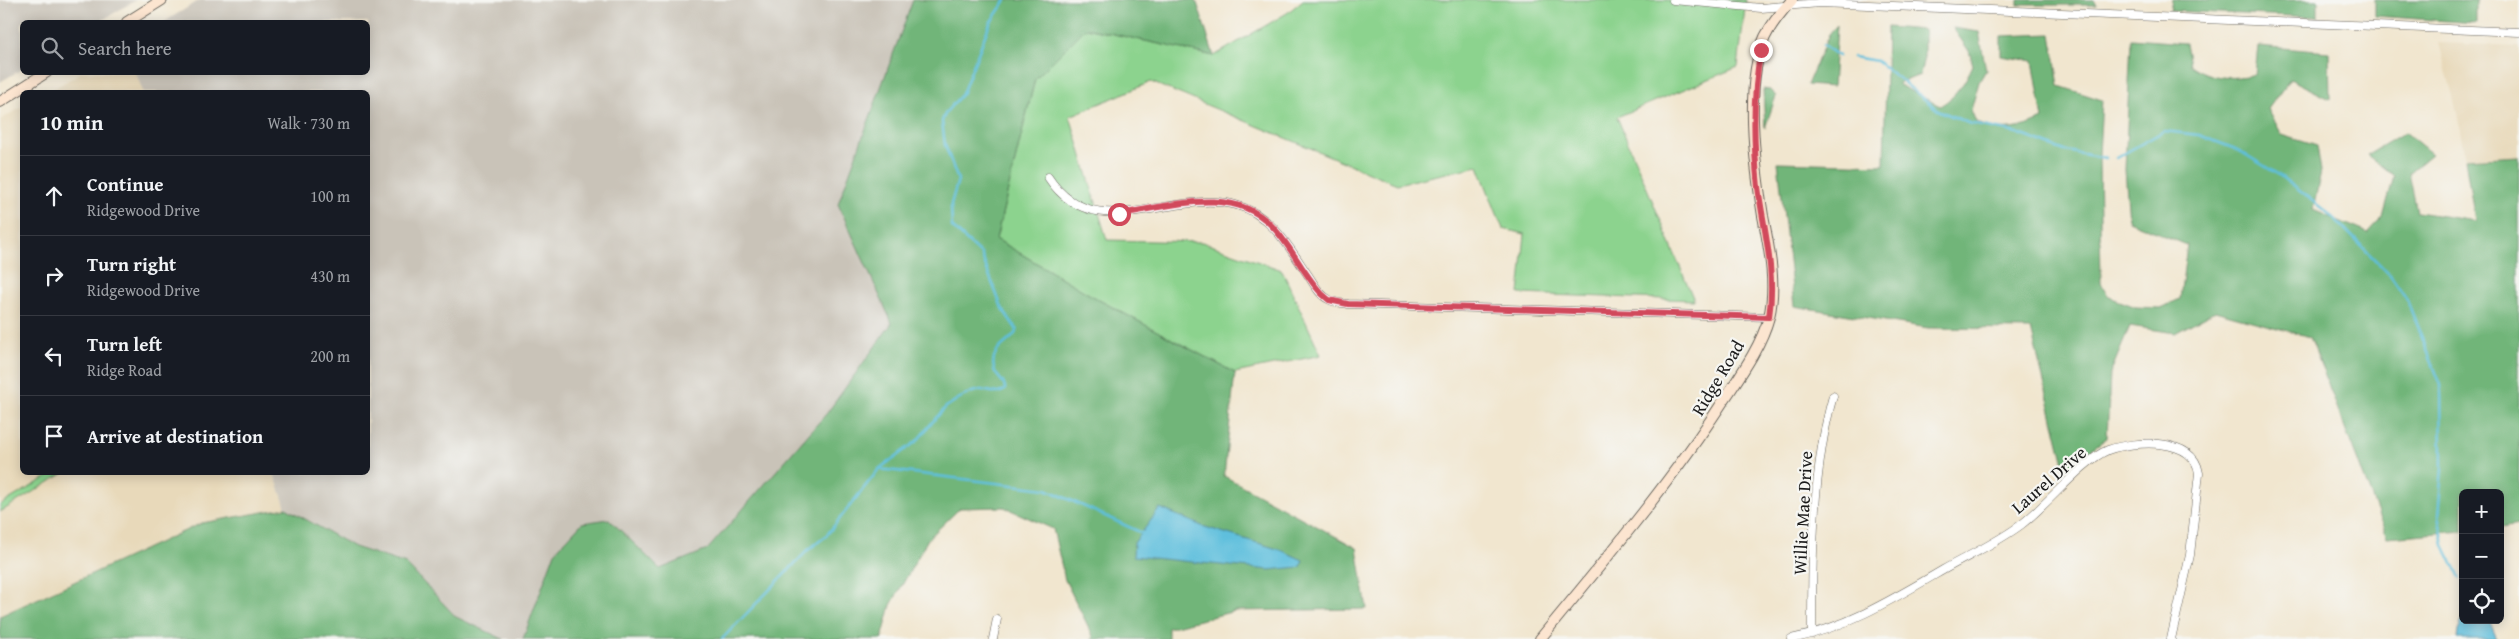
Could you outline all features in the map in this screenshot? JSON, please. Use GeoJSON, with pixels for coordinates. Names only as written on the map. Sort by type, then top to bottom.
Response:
{"type":"FeatureCollection","features":[{"type":"Feature","properties":{"kind":"street"},"geometry":{"type":"LineString","coordinates":[[130,20],[162,0]]}},
{"type":"Feature","properties":{"kind":"street"},"geometry":{"type":"LineString","coordinates":[[1673,0],[1745,7],[1790,2],[2519,32]]}},
{"type":"Feature","properties":{"kind":"street","name":"Ridge Road"},"geometry":{"type":"LineString","coordinates":[[1542,639],[1636,521],[1705,430],[1752,353],[1769,317],[1771,272],[1756,164],[1755,90],[1765,38],[1790,2]]}},
{"type":"Feature","properties":{"kind":"street"},"geometry":{"type":"LineString","coordinates":[[0,102],[42,75]]}},
{"type":"Feature","properties":{"kind":"street"},"geometry":{"type":"LineString","coordinates":[[1048,177],[1064,196],[1083,207],[1101,213],[1119,214],[1190,203],[1218,202],[1245,208],[1272,226],[1319,292],[1334,301],[1348,304],[1769,317]]}},
{"type":"Feature","properties":{"kind":"street","name":"Willie Mae Drive"},"geometry":{"type":"LineString","coordinates":[[1812,634],[1818,474],[1822,443],[1833,396]]}},
{"type":"Feature","properties":{"kind":"street","name":"Laurel Drive"},"geometry":{"type":"LineString","coordinates":[[1791,639],[1812,634],[1865,613],[2004,536],[2047,503],[2101,454],[2120,447],[2156,444],[2171,444],[2181,449],[2196,463],[2199,473],[2190,555],[2171,639]]}},
{"type":"Feature","properties":{"kind":"street"},"geometry":{"type":"LineString","coordinates":[[993,639],[997,620]]}},
{"type":"Feature","properties":{"kind":"shaded area"},"geometry":{"type":"Polygon","coordinates":[[[0,0],[136,0],[102,20],[20,20],[20,70],[0,82],[0,0]]]}},
{"type":"Feature","properties":{"kind":"shaded area"},"geometry":{"type":"Polygon","coordinates":[[[200,0],[913,0],[838,204],[892,323],[827,413],[707,550],[660,569],[609,519],[555,552],[523,639],[503,639],[456,617],[406,564],[354,547],[286,508],[275,475],[370,475],[370,90],[142,90],[137,75],[370,75],[370,20],[167,20],[200,0]]]}},
{"type":"Feature","properties":{"kind":"shaded area"},"geometry":{"type":"Polygon","coordinates":[[[2439,43],[2519,46],[2519,156],[2465,159],[2457,113],[2439,43]]]}},
{"type":"Feature","properties":{"kind":"shaded area"},"geometry":{"type":"Polygon","coordinates":[[[77,75],[137,75],[142,90],[51,90],[77,75]]]}},
{"type":"Feature","properties":{"kind":"shaded area"},"geometry":{"type":"Polygon","coordinates":[[[20,108],[20,475],[275,475],[286,508],[202,523],[0,616],[0,120],[20,108]]]}},
{"type":"Feature","properties":{"kind":"green space"},"geometry":{"type":"Polygon","coordinates":[[[913,0],[1196,0],[1214,56],[1086,28],[1035,79],[996,239],[1099,300],[1235,373],[1224,476],[1357,548],[1367,609],[1235,611],[1168,628],[1168,639],[1092,639],[1093,636],[1065,580],[1053,529],[1004,507],[960,508],[928,539],[891,605],[882,639],[523,639],[555,552],[582,523],[609,519],[660,569],[707,550],[827,413],[892,323],[838,204],[913,0]]]}},
{"type":"Feature","properties":{"kind":"green space"},"geometry":{"type":"Polygon","coordinates":[[[1303,0],[1746,0],[1738,67],[1617,117],[1694,300],[1519,294],[1525,234],[1503,229],[1478,166],[1397,184],[1151,82],[1070,116],[1107,240],[1202,242],[1282,270],[1321,355],[1235,373],[1099,300],[996,239],[1035,79],[1086,28],[1214,56],[1287,13],[1303,0]]]}},
{"type":"Feature","properties":{"kind":"green space"},"geometry":{"type":"Polygon","coordinates":[[[2018,0],[2094,0],[2097,5],[2018,5],[2018,0]]]}},
{"type":"Feature","properties":{"kind":"green space"},"geometry":{"type":"Polygon","coordinates":[[[2172,0],[2318,0],[2318,17],[2170,11],[2172,0]]]}},
{"type":"Feature","properties":{"kind":"green space"},"geometry":{"type":"Polygon","coordinates":[[[2375,0],[2476,0],[2476,23],[2375,16],[2375,0]]]}},
{"type":"Feature","properties":{"kind":"green space"},"geometry":{"type":"Polygon","coordinates":[[[1837,25],[1833,87],[1807,85],[1829,34],[1837,25]]]}},
{"type":"Feature","properties":{"kind":"green space"},"geometry":{"type":"Polygon","coordinates":[[[1887,27],[1924,30],[1924,57],[1920,75],[1897,84],[1940,106],[1960,88],[1973,65],[1969,51],[1953,28],[1979,32],[1986,70],[1979,82],[1971,110],[1976,122],[2001,129],[2018,128],[2043,119],[2033,61],[2001,56],[2001,36],[2051,34],[2059,86],[2102,100],[2099,155],[2101,283],[2109,297],[2136,307],[2160,308],[2180,299],[2187,245],[2129,221],[2125,170],[2131,39],[2186,43],[2190,65],[2205,73],[2221,77],[2255,74],[2258,46],[2329,52],[2330,99],[2290,79],[2268,109],[2282,135],[2317,146],[2321,171],[2313,210],[2368,233],[2383,217],[2394,176],[2367,155],[2405,132],[2432,154],[2409,173],[2417,212],[2475,221],[2465,159],[2519,156],[2519,525],[2504,527],[2504,489],[2459,489],[2459,531],[2387,537],[2310,337],[2215,311],[2175,333],[2130,326],[2110,374],[2107,438],[2065,468],[2031,329],[1928,328],[1794,306],[1778,162],[1884,165],[1887,27]]]}},
{"type":"Feature","properties":{"kind":"green space"},"geometry":{"type":"Polygon","coordinates":[[[1763,89],[1770,90],[1776,96],[1765,128],[1763,89]]]}},
{"type":"Feature","properties":{"kind":"green space"},"geometry":{"type":"Polygon","coordinates":[[[51,475],[61,475],[0,512],[0,505],[51,475]]]}},
{"type":"Feature","properties":{"kind":"green space"},"geometry":{"type":"Polygon","coordinates":[[[286,508],[354,547],[406,564],[456,617],[503,639],[0,639],[0,616],[202,523],[286,508]]]}},
{"type":"Feature","properties":{"kind":"water"},"geometry":{"type":"Polygon","coordinates":[[[1160,508],[1202,526],[1281,550],[1303,560],[1301,567],[1269,570],[1133,556],[1134,543],[1160,508]]]}},
{"type":"Feature","properties":{"kind":"water"},"geometry":{"type":"Polygon","coordinates":[[[2461,624],[2491,624],[2497,639],[2457,639],[2461,624]]]}},
{"type":"Feature","properties":{"kind":"waterway"},"geometry":{"type":"LineString","coordinates":[[722,639],[808,550],[826,536],[879,469],[917,441],[946,407],[972,392],[981,390],[998,393],[1005,390],[1004,384],[995,372],[993,361],[998,350],[1011,339],[1017,330],[1002,308],[981,254],[952,227],[951,204],[958,180],[945,145],[942,121],[946,112],[962,94],[990,23],[1006,0]]}},
{"type":"Feature","properties":{"kind":"waterway"},"geometry":{"type":"LineString","coordinates":[[1823,45],[1839,56]]}},
{"type":"Feature","properties":{"kind":"waterway"},"geometry":{"type":"LineString","coordinates":[[1853,57],[1877,61],[1938,110],[1968,123],[2017,133],[2065,151],[2106,158]]}},
{"type":"Feature","properties":{"kind":"waterway"},"geometry":{"type":"LineString","coordinates":[[2116,158],[2164,131],[2199,135],[2238,150],[2279,175],[2333,217],[2391,276],[2406,298],[2441,385],[2442,468],[2438,515],[2444,545],[2459,576]]}},
{"type":"Feature","properties":{"kind":"waterway"},"geometry":{"type":"LineString","coordinates":[[879,469],[1046,489],[1142,533]]}},
{"type":"Feature","properties":{"kind":"route"},"geometry":{"type":"LineString","coordinates":[[1119,214],[1190,203],[1218,202],[1245,208],[1272,226],[1287,244],[1319,292],[1329,300],[1348,304],[1769,317],[1772,286],[1771,272],[1754,140],[1755,90],[1761,50]]}}]}
